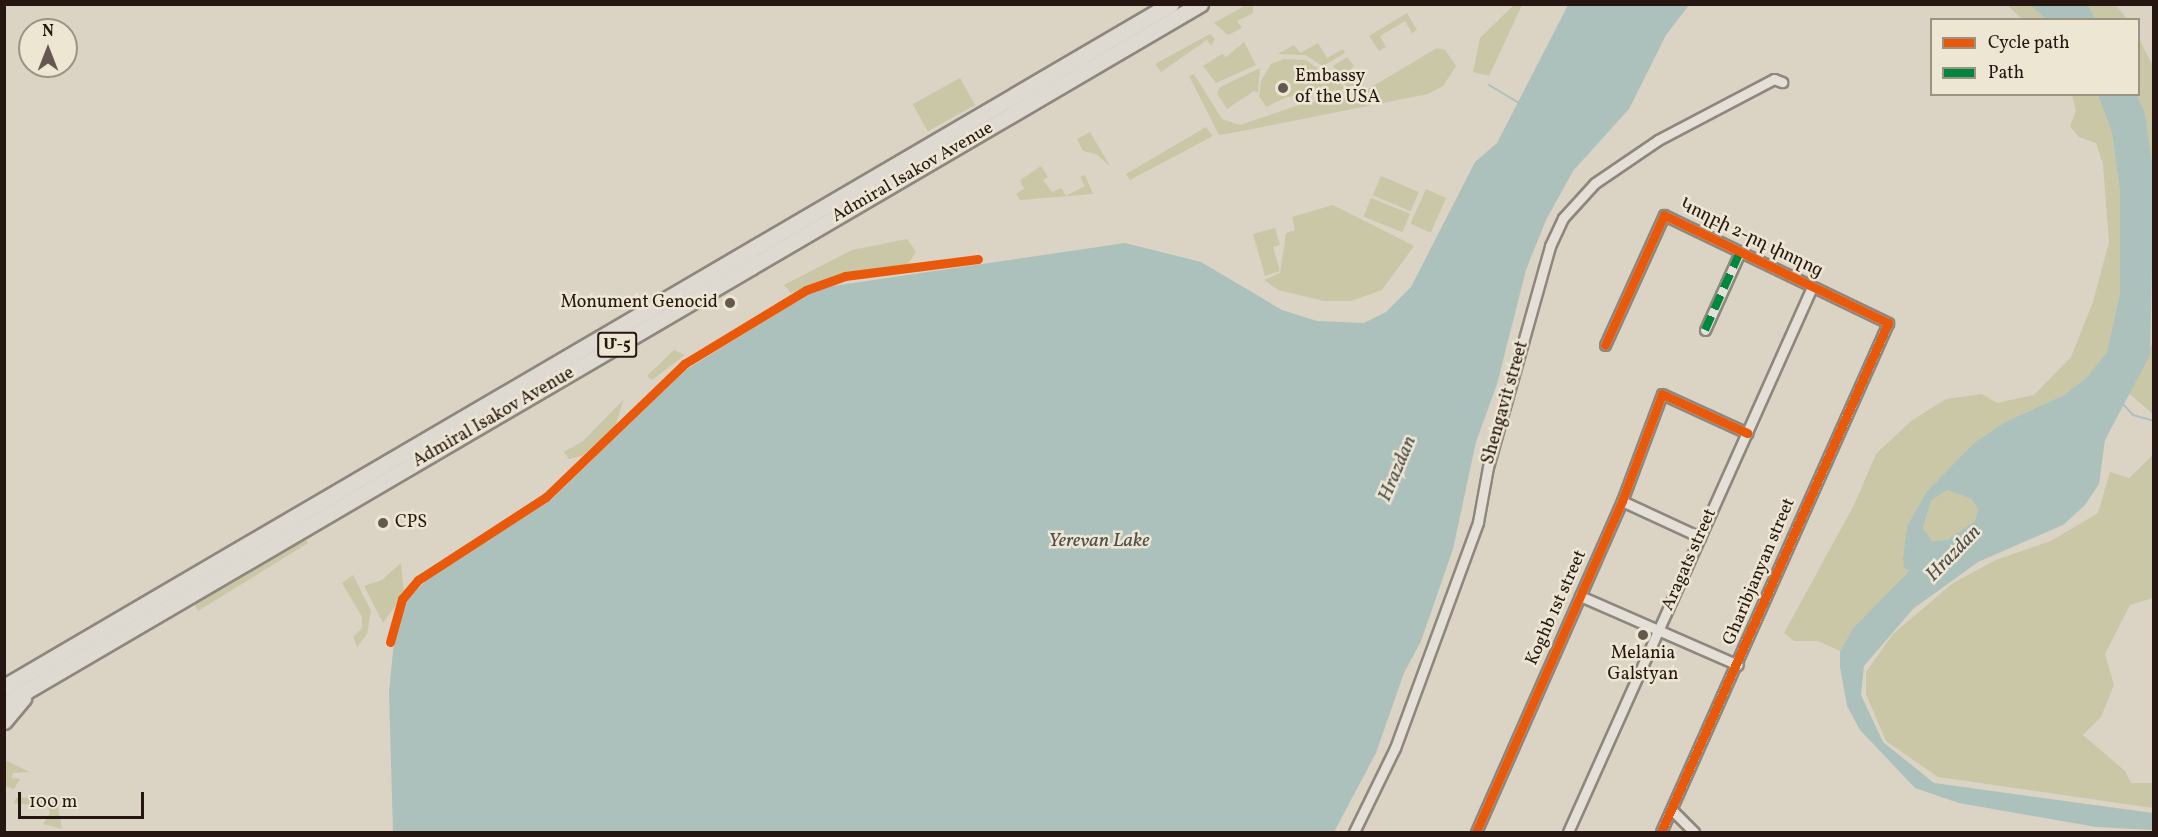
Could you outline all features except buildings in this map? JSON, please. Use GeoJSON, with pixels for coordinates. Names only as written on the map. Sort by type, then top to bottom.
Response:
{"type":"FeatureCollection","features":[{"type":"Feature","properties":{"kind":"highway","name":"Admiral Isakov Avenue"},"geometry":{"type":"LineString","coordinates":[[4,704],[33,678],[1171,4]]}},
{"type":"Feature","properties":{"kind":"highway","name":"Admiral Isakov Avenue"},"geometry":{"type":"LineString","coordinates":[[4,687],[33,678],[1200,4]]}},
{"type":"Feature","properties":{"kind":"highway"},"geometry":{"type":"LineString","coordinates":[[4,680],[33,678]]}},
{"type":"Feature","properties":{"kind":"highway"},"geometry":{"type":"LineString","coordinates":[[4,721],[33,678]]}},
{"type":"Feature","properties":{"kind":"street","name":"Shengavit street"},"geometry":{"type":"LineString","coordinates":[[1354,832],[1395,748],[1478,522],[1494,444],[1550,246],[1563,218],[1595,183],[1658,140],[1774,79],[1782,82]]}},
{"type":"Feature","properties":{"kind":"street","name":"Կողբի 2-րդ փողոց"},"geometry":{"type":"LineString","coordinates":[[1605,345],[1664,215],[1888,323]]}},
{"type":"Feature","properties":{"kind":"street"},"geometry":{"type":"LineString","coordinates":[[1706,330],[1740,252]]}},
{"type":"Feature","properties":{"kind":"street","name":"Aragats street"},"geometry":{"type":"LineString","coordinates":[[1568,832],[1812,287]]}},
{"type":"Feature","properties":{"kind":"street","name":"Gharibjanyan street"},"geometry":{"type":"LineString","coordinates":[[1661,832],[1673,811],[1888,323]]}},
{"type":"Feature","properties":{"kind":"street","name":"Koghb 1st street"},"geometry":{"type":"LineString","coordinates":[[1476,832],[1622,501],[1662,394],[1747,433]]}},
{"type":"Feature","properties":{"kind":"street"},"geometry":{"type":"LineString","coordinates":[[1622,501],[1700,537]]}},
{"type":"Feature","properties":{"kind":"street"},"geometry":{"type":"LineString","coordinates":[[1580,596],[1738,665]]}},
{"type":"Feature","properties":{"kind":"street"},"geometry":{"type":"LineString","coordinates":[[1673,811],[1694,832]]}},
{"type":"Feature","properties":{"kind":"shaded area"},"geometry":{"type":"Polygon","coordinates":[[[1515,4],[1522,5],[1489,76],[1473,72],[1480,38],[1515,4]]]}},
{"type":"Feature","properties":{"kind":"shaded area"},"geometry":{"type":"Polygon","coordinates":[[[1246,5],[1253,5],[1253,13],[1237,21],[1242,28],[1228,35],[1214,23],[1246,5]]]}},
{"type":"Feature","properties":{"kind":"shaded area"},"geometry":{"type":"Polygon","coordinates":[[[2007,5],[2030,5],[2045,18],[2021,18],[2007,5]]]}},
{"type":"Feature","properties":{"kind":"shaded area"},"geometry":{"type":"Polygon","coordinates":[[[2088,5],[2116,5],[2126,18],[2094,18],[2088,5]]]}},
{"type":"Feature","properties":{"kind":"shaded area"},"geometry":{"type":"Polygon","coordinates":[[[1407,13],[1417,30],[1412,33],[1405,21],[1380,36],[1386,47],[1379,51],[1369,36],[1407,13]]]}},
{"type":"Feature","properties":{"kind":"shaded area"},"geometry":{"type":"Polygon","coordinates":[[[1210,34],[1215,39],[1211,46],[1207,40],[1161,72],[1155,64],[1210,34]]]}},
{"type":"Feature","properties":{"kind":"shaded area"},"geometry":{"type":"Polygon","coordinates":[[[2140,41],[2153,66],[2153,179],[2145,113],[2137,96],[2140,96],[2140,41]]]}},
{"type":"Feature","properties":{"kind":"shaded area"},"geometry":{"type":"Polygon","coordinates":[[[1244,42],[1256,65],[1216,83],[1203,66],[1222,54],[1226,57],[1244,42]]]}},
{"type":"Feature","properties":{"kind":"shaded area"},"geometry":{"type":"Polygon","coordinates":[[[1318,43],[1327,58],[1343,49],[1345,53],[1323,66],[1305,55],[1278,54],[1294,45],[1300,53],[1318,43]]]}},
{"type":"Feature","properties":{"kind":"shaded area"},"geometry":{"type":"Polygon","coordinates":[[[1437,48],[1445,50],[1456,66],[1443,86],[1428,94],[1219,135],[1189,76],[1194,74],[1222,119],[1240,125],[1305,103],[1353,98],[1437,48]]]}},
{"type":"Feature","properties":{"kind":"shaded area"},"geometry":{"type":"Polygon","coordinates":[[[1347,57],[1354,66],[1351,69],[1362,80],[1348,89],[1333,66],[1347,57]]]}},
{"type":"Feature","properties":{"kind":"shaded area"},"geometry":{"type":"Polygon","coordinates":[[[1284,59],[1306,60],[1322,72],[1329,69],[1345,89],[1287,97],[1266,107],[1259,96],[1261,81],[1271,64],[1284,59]]]}},
{"type":"Feature","properties":{"kind":"shaded area"},"geometry":{"type":"Polygon","coordinates":[[[1260,68],[1258,93],[1254,91],[1227,109],[1217,93],[1220,87],[1260,68]]]}},
{"type":"Feature","properties":{"kind":"shaded area"},"geometry":{"type":"Polygon","coordinates":[[[960,78],[975,105],[928,131],[913,104],[960,78]]]}},
{"type":"Feature","properties":{"kind":"shaded area"},"geometry":{"type":"Polygon","coordinates":[[[2072,96],[2098,96],[2112,133],[2120,191],[2120,293],[2107,352],[2086,378],[2064,395],[2005,422],[1975,442],[1927,491],[1907,526],[1903,557],[1910,570],[1854,627],[1840,651],[1818,641],[1794,641],[1784,633],[1854,505],[1876,454],[1911,421],[1946,399],[1982,394],[1997,403],[2034,395],[2071,357],[2093,302],[2109,242],[2103,164],[2096,143],[2079,137],[2070,126],[2076,111],[2072,96]]]}},
{"type":"Feature","properties":{"kind":"shaded area"},"geometry":{"type":"Polygon","coordinates":[[[1206,127],[1213,136],[1130,180],[1126,174],[1206,127]]]}},
{"type":"Feature","properties":{"kind":"shaded area"},"geometry":{"type":"Polygon","coordinates":[[[1090,132],[1110,166],[1096,154],[1083,151],[1077,139],[1090,132]]]}},
{"type":"Feature","properties":{"kind":"shaded area"},"geometry":{"type":"Polygon","coordinates":[[[1041,166],[1048,177],[1043,180],[1052,192],[1061,188],[1066,196],[1085,186],[1080,177],[1085,175],[1093,194],[1020,200],[1016,194],[1024,189],[1020,180],[1041,166]]]}},
{"type":"Feature","properties":{"kind":"shaded area"},"geometry":{"type":"Polygon","coordinates":[[[1381,176],[1419,192],[1411,211],[1373,195],[1381,176]]]}},
{"type":"Feature","properties":{"kind":"shaded area"},"geometry":{"type":"Polygon","coordinates":[[[1426,189],[1446,198],[1431,233],[1411,224],[1426,189]]]}},
{"type":"Feature","properties":{"kind":"shaded area"},"geometry":{"type":"Polygon","coordinates":[[[1371,198],[1410,214],[1402,232],[1364,217],[1371,198]]]}},
{"type":"Feature","properties":{"kind":"shaded area"},"geometry":{"type":"Polygon","coordinates":[[[1333,205],[1414,246],[1382,290],[1351,301],[1324,301],[1278,290],[1264,280],[1280,273],[1286,233],[1295,230],[1292,217],[1333,205]]]}},
{"type":"Feature","properties":{"kind":"shaded area"},"geometry":{"type":"Polygon","coordinates":[[[1275,228],[1280,245],[1273,247],[1280,271],[1265,276],[1253,234],[1275,228]]]}},
{"type":"Feature","properties":{"kind":"shaded area"},"geometry":{"type":"Polygon","coordinates":[[[907,239],[916,252],[908,264],[841,275],[791,293],[784,285],[852,250],[907,239]]]}},
{"type":"Feature","properties":{"kind":"shaded area"},"geometry":{"type":"Polygon","coordinates":[[[2153,342],[2153,414],[2127,392],[2153,342]]]}},
{"type":"Feature","properties":{"kind":"shaded area"},"geometry":{"type":"Polygon","coordinates":[[[674,350],[685,355],[652,380],[647,376],[674,350]]]}},
{"type":"Feature","properties":{"kind":"shaded area"},"geometry":{"type":"Polygon","coordinates":[[[624,399],[615,427],[582,456],[569,459],[564,452],[583,441],[624,399]]]}},
{"type":"Feature","properties":{"kind":"shaded area"},"geometry":{"type":"Polygon","coordinates":[[[2153,455],[2153,598],[2130,605],[2105,654],[2114,685],[2101,717],[2083,735],[2125,771],[2131,783],[2153,783],[2153,808],[1938,777],[1886,741],[1866,694],[1866,672],[1893,634],[1953,583],[1996,560],[2051,541],[2098,513],[2110,472],[2129,478],[2153,455]]]}},
{"type":"Feature","properties":{"kind":"shaded area"},"geometry":{"type":"Polygon","coordinates":[[[1947,490],[1971,499],[1978,509],[1975,521],[1947,540],[1932,541],[1923,528],[1931,501],[1947,490]]]}},
{"type":"Feature","properties":{"kind":"shaded area"},"geometry":{"type":"Polygon","coordinates":[[[305,539],[308,543],[198,611],[193,603],[305,539]]]}},
{"type":"Feature","properties":{"kind":"shaded area"},"geometry":{"type":"Polygon","coordinates":[[[401,563],[404,594],[383,623],[364,586],[382,580],[401,563]]]}},
{"type":"Feature","properties":{"kind":"shaded area"},"geometry":{"type":"Polygon","coordinates":[[[353,575],[371,611],[367,634],[357,647],[353,637],[362,628],[362,617],[342,583],[353,575]]]}},
{"type":"Feature","properties":{"kind":"shaded area"},"geometry":{"type":"Polygon","coordinates":[[[5,760],[30,772],[13,773],[12,778],[20,779],[14,789],[5,786],[5,760]]]}},
{"type":"Feature","properties":{"kind":"shaded area"},"geometry":{"type":"Polygon","coordinates":[[[40,797],[58,806],[62,829],[43,824],[50,813],[48,807],[14,803],[16,798],[40,797]]]}},
{"type":"Feature","properties":{"kind":"water","name":"Yerevan Lake"},"geometry":{"type":"Polygon","coordinates":[[[1568,5],[1689,5],[1666,35],[1629,109],[1573,171],[1546,220],[1526,270],[1497,384],[1476,442],[1453,549],[1421,641],[1404,673],[1376,753],[1334,832],[393,832],[389,691],[396,623],[406,600],[430,577],[551,500],[684,371],[819,288],[1125,243],[1201,262],[1282,310],[1317,321],[1364,323],[1386,312],[1411,287],[1475,162],[1497,143],[1568,5]]]}},
{"type":"Feature","properties":{"kind":"water"},"geometry":{"type":"Polygon","coordinates":[[[2030,5],[2088,5],[2094,18],[2045,18],[2030,5]]]}},
{"type":"Feature","properties":{"kind":"water","name":"Hrazdan"},"geometry":{"type":"Polygon","coordinates":[[[2098,96],[2137,96],[2145,113],[2154,179],[2150,355],[2105,440],[2099,484],[2085,505],[2063,525],[1978,562],[1913,609],[1864,666],[1861,695],[1883,742],[1934,783],[2153,813],[2153,830],[2096,827],[1959,803],[1915,788],[1860,730],[1847,706],[1840,667],[1840,651],[1854,627],[1910,570],[1904,568],[1903,557],[1907,526],[1927,491],[1975,442],[2005,422],[2064,395],[2086,378],[2107,352],[2120,293],[2120,191],[2112,133],[2098,96]],[[1947,490],[1931,501],[1923,528],[1932,541],[1947,540],[1975,521],[1978,509],[1971,499],[1947,490]]]}},
{"type":"Feature","properties":{"kind":"waterway"},"geometry":{"type":"LineString","coordinates":[[1489,85],[1517,102]]}},
{"type":"Feature","properties":{"kind":"waterway"},"geometry":{"type":"LineString","coordinates":[[2121,402],[2133,415],[2154,421]]}},
{"type":"Feature","properties":{"kind":"marked path"},"geometry":{"type":"LineString","coordinates":[[1705,330],[1740,252]]}},
{"type":"Feature","properties":{"kind":"cycle path"},"geometry":{"type":"LineString","coordinates":[[1605,345],[1664,215],[1888,323],[1661,832]]}},
{"type":"Feature","properties":{"kind":"cycle path"},"geometry":{"type":"LineString","coordinates":[[390,642],[402,599],[418,580],[546,497],[684,364],[806,290],[845,276],[978,259]]}},
{"type":"Feature","properties":{"kind":"cycle path"},"geometry":{"type":"LineString","coordinates":[[1476,832],[1622,501],[1662,394],[1747,433]]}},
{"type":"Feature","properties":{"kind":"place","name":"Embassy of the USA"},"geometry":{"type":"Point","coordinates":[1283,88]}},
{"type":"Feature","properties":{"kind":"place","name":"Monument Genocid"},"geometry":{"type":"Point","coordinates":[730,303]}},
{"type":"Feature","properties":{"kind":"place","name":"CPS"},"geometry":{"type":"Point","coordinates":[383,523]}},
{"type":"Feature","properties":{"kind":"place","name":"Melania Galstyan"},"geometry":{"type":"Point","coordinates":[1643,635]}}]}
